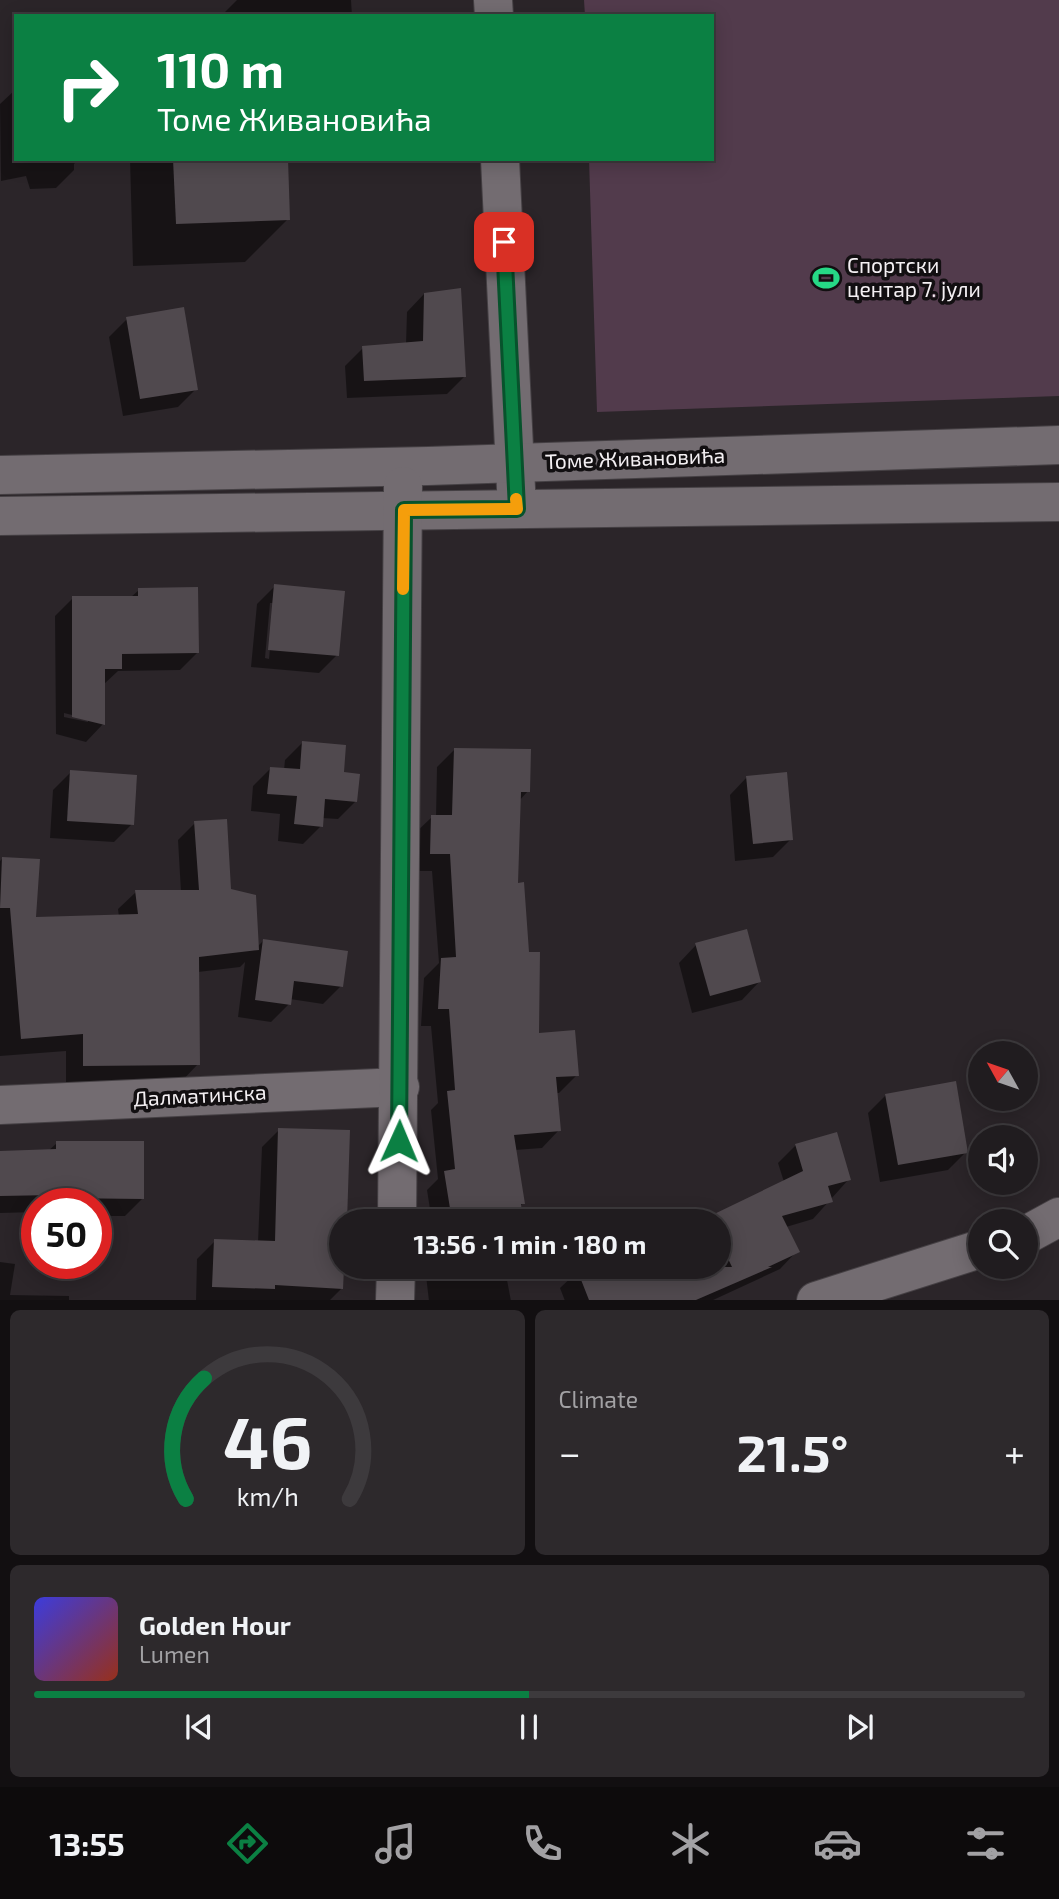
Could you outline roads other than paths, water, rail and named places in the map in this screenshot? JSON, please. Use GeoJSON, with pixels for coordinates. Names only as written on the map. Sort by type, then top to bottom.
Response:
{"type":"FeatureCollection","features":[{"type":"Feature","properties":{"kind":"main road"},"geometry":{"type":"LineString","coordinates":[[500,161],[517,509]]}},
{"type":"Feature","properties":{"kind":"main road","name":"Томе Живановића"},"geometry":{"type":"LineString","coordinates":[[0,475],[514,463],[1059,445]]}},
{"type":"Feature","properties":{"kind":"main road"},"geometry":{"type":"LineString","coordinates":[[397,1209],[403,466]]}},
{"type":"Feature","properties":{"kind":"main road"},"geometry":{"type":"LineString","coordinates":[[0,516],[1059,502]]}},
{"type":"Feature","properties":{"kind":"main road","name":"Далматинска"},"geometry":{"type":"LineString","coordinates":[[0,1105],[400,1087]]}},
{"type":"Feature","properties":{"kind":"main road"},"geometry":{"type":"LineString","coordinates":[[1038,1228],[1059,1217]]}},
{"type":"Feature","properties":{"kind":"main road"},"geometry":{"type":"LineString","coordinates":[[816,1300],[968,1253]]}},
{"type":"Feature","properties":{"kind":"main road"},"geometry":{"type":"LineString","coordinates":[[395,1300],[396,1279]]}},
{"type":"Feature","properties":{"kind":"place","name":"Спортски центар 7. јули"},"geometry":{"type":"Point","coordinates":[826,278]}}]}
